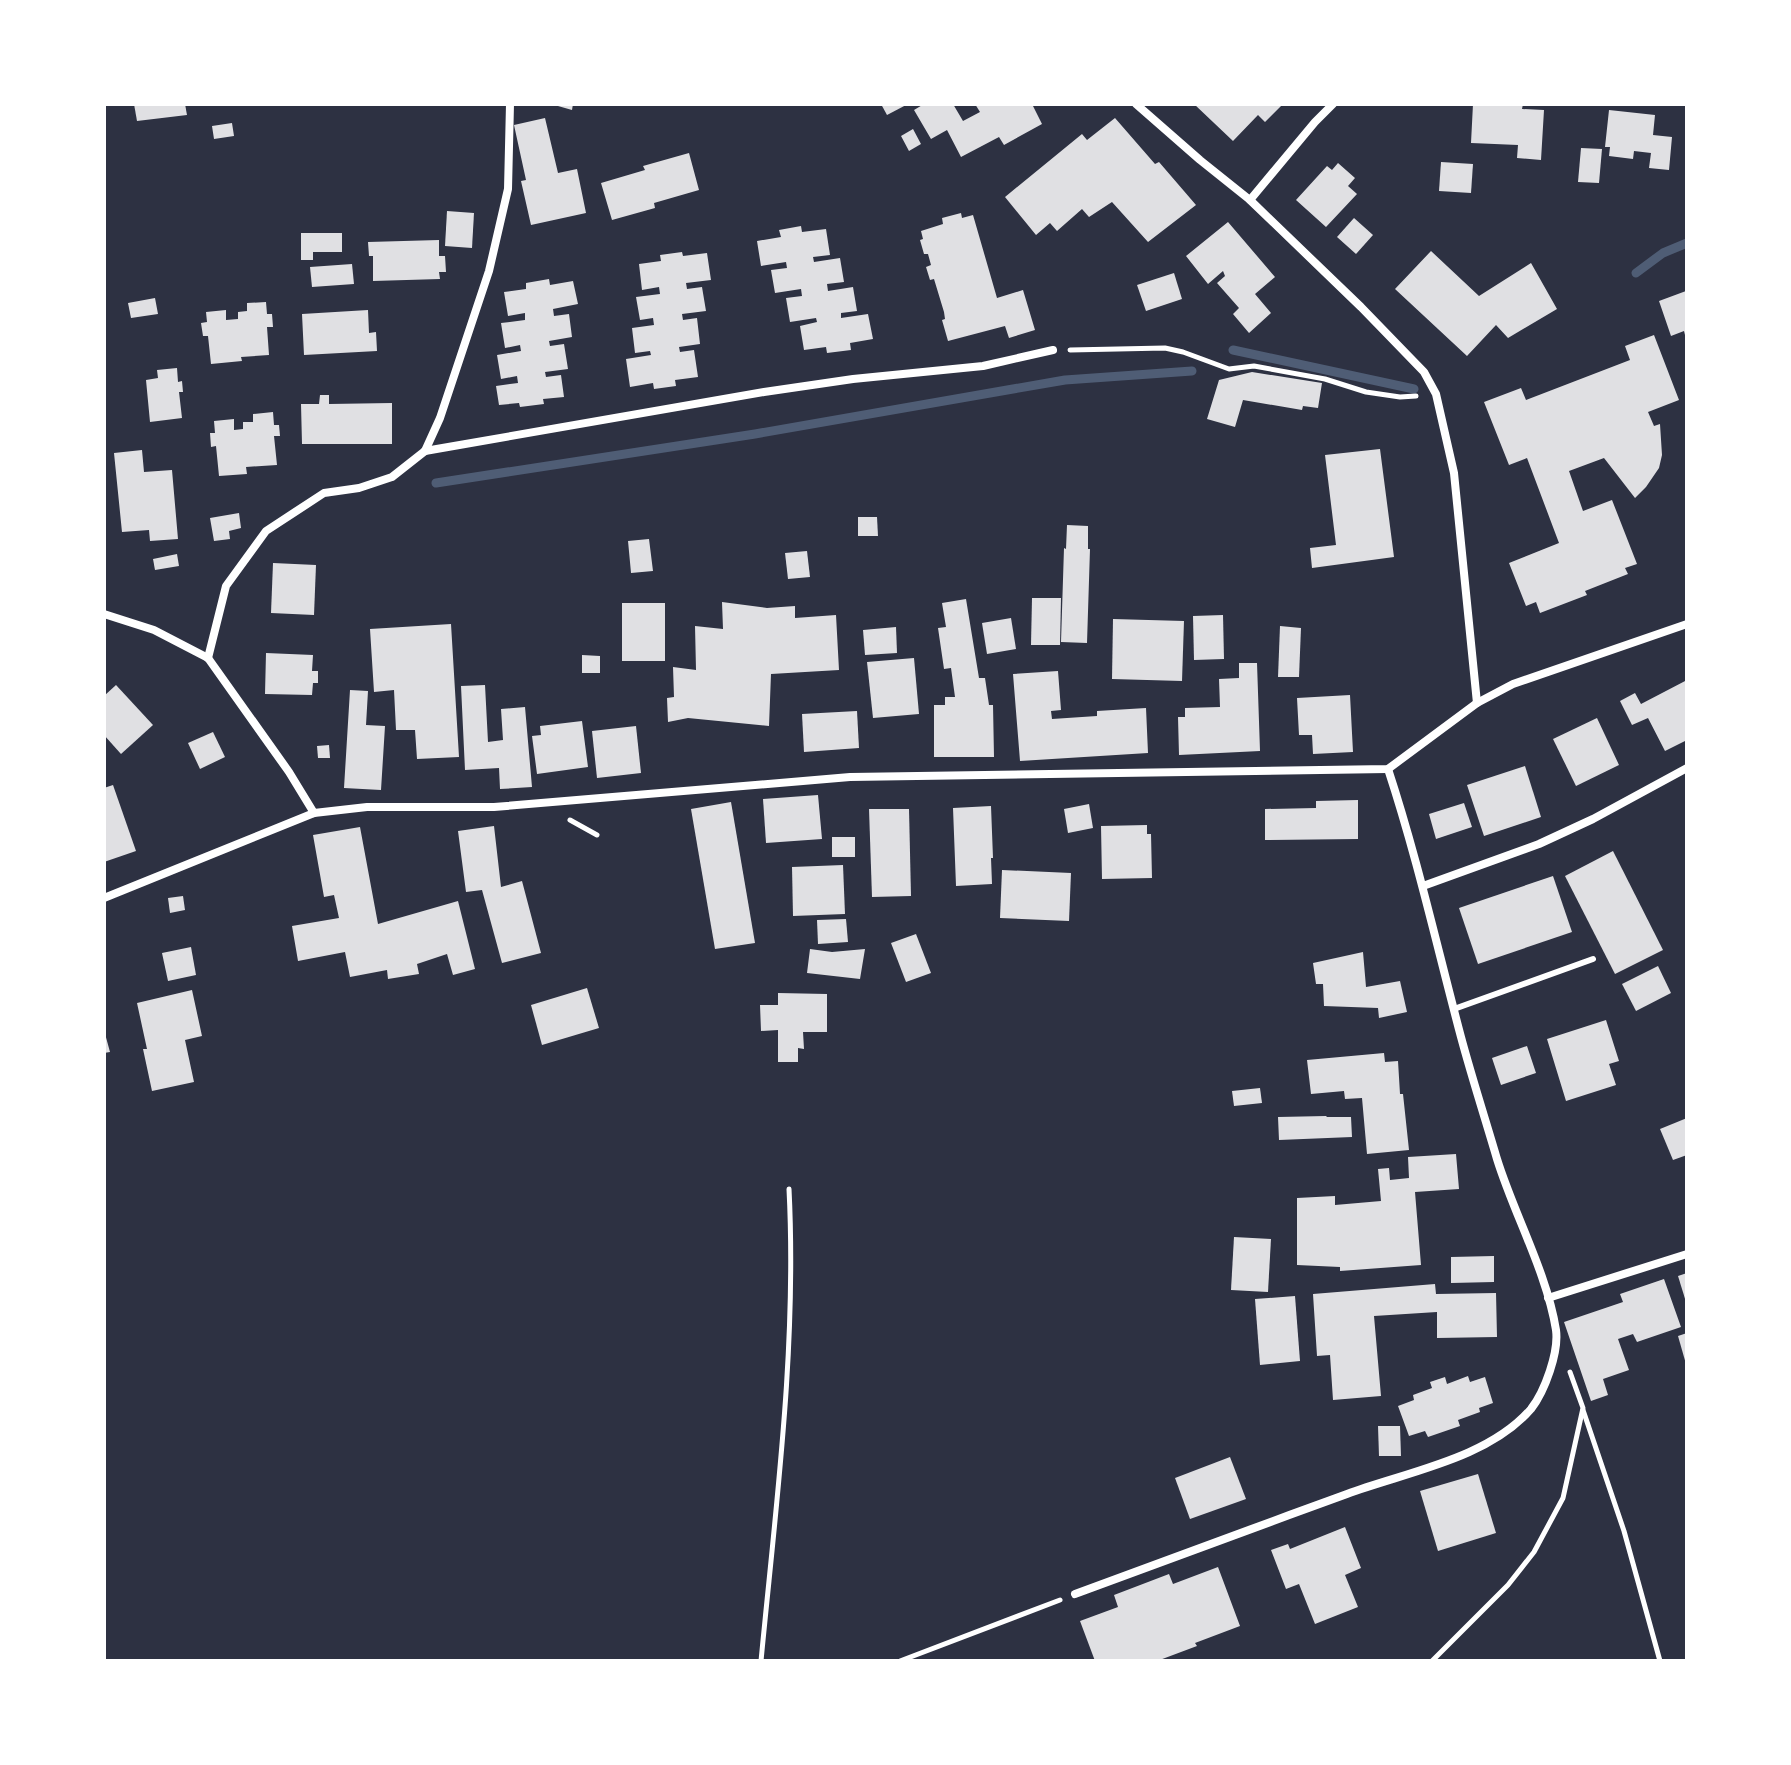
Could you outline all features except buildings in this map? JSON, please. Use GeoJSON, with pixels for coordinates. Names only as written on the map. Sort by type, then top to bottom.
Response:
{"type":"FeatureCollection","features":[{"type":"Feature","properties":{"kind":"street"},"geometry":{"type":"LineString","coordinates":[[208,658],[226,586],[266,531],[324,493],[359,488],[392,477],[425,451],[440,418],[489,271],[508,189],[510,104]]}},
{"type":"Feature","properties":{"kind":"street"},"geometry":{"type":"LineString","coordinates":[[1136,104],[1250,200],[1424,372],[1436,394],[1454,473],[1477,703]]}},
{"type":"Feature","properties":{"kind":"street"},"geometry":{"type":"LineString","coordinates":[[1250,200],[1333,104]]}},
{"type":"Feature","properties":{"kind":"street"},"geometry":{"type":"LineString","coordinates":[[425,451],[764,392],[853,379],[983,366],[1053,350]]}},
{"type":"Feature","properties":{"kind":"street"},"geometry":{"type":"LineString","coordinates":[[104,614],[154,630],[208,658],[229,684],[314,813]]}},
{"type":"Feature","properties":{"kind":"street"},"geometry":{"type":"LineString","coordinates":[[104,898],[314,813],[367,807],[494,807],[850,777],[1388,769],[1477,703],[1513,684],[1687,624]]}},
{"type":"Feature","properties":{"kind":"street"},"geometry":{"type":"LineString","coordinates":[[1423,886],[1539,844],[1593,819],[1687,768]]}},
{"type":"Feature","properties":{"kind":"street"},"geometry":{"type":"LineString","coordinates":[[1075,1594],[1357,1490],[1450,1460],[1505,1433],[1531,1408],[1549,1377],[1556,1333],[1548,1298],[1501,1172],[1388,769]]}},
{"type":"Feature","properties":{"kind":"street"},"geometry":{"type":"LineString","coordinates":[[1548,1298],[1687,1254]]}},
{"type":"Feature","properties":{"kind":"lane"},"geometry":{"type":"LineString","coordinates":[[1454,1009],[1593,959]]}},
{"type":"Feature","properties":{"kind":"path"},"geometry":{"type":"LineString","coordinates":[[1053,350],[1165,348],[1229,369],[1254,366],[1400,397],[1436,394]]}},
{"type":"Feature","properties":{"kind":"path"},"geometry":{"type":"LineString","coordinates":[[761,1661],[787,1399],[792,1242],[789,1189]]}},
{"type":"Feature","properties":{"kind":"path"},"geometry":{"type":"LineString","coordinates":[[1556,1333],[1624,1531],[1660,1661]]}},
{"type":"Feature","properties":{"kind":"path"},"geometry":{"type":"LineString","coordinates":[[1432,1661],[1508,1585],[1534,1552],[1563,1498],[1583,1408]]}},
{"type":"Feature","properties":{"kind":"path"},"geometry":{"type":"LineString","coordinates":[[900,1661],[1075,1594]]}},
{"type":"Feature","properties":{"kind":"waterway"},"geometry":{"type":"LineString","coordinates":[[1636,273],[1663,253],[1687,243]]}},
{"type":"Feature","properties":{"kind":"waterway"},"geometry":{"type":"LineString","coordinates":[[1233,350],[1414,389]]}},
{"type":"Feature","properties":{"kind":"waterway"},"geometry":{"type":"LineString","coordinates":[[436,483],[755,434],[1065,380],[1192,371]]}}]}
